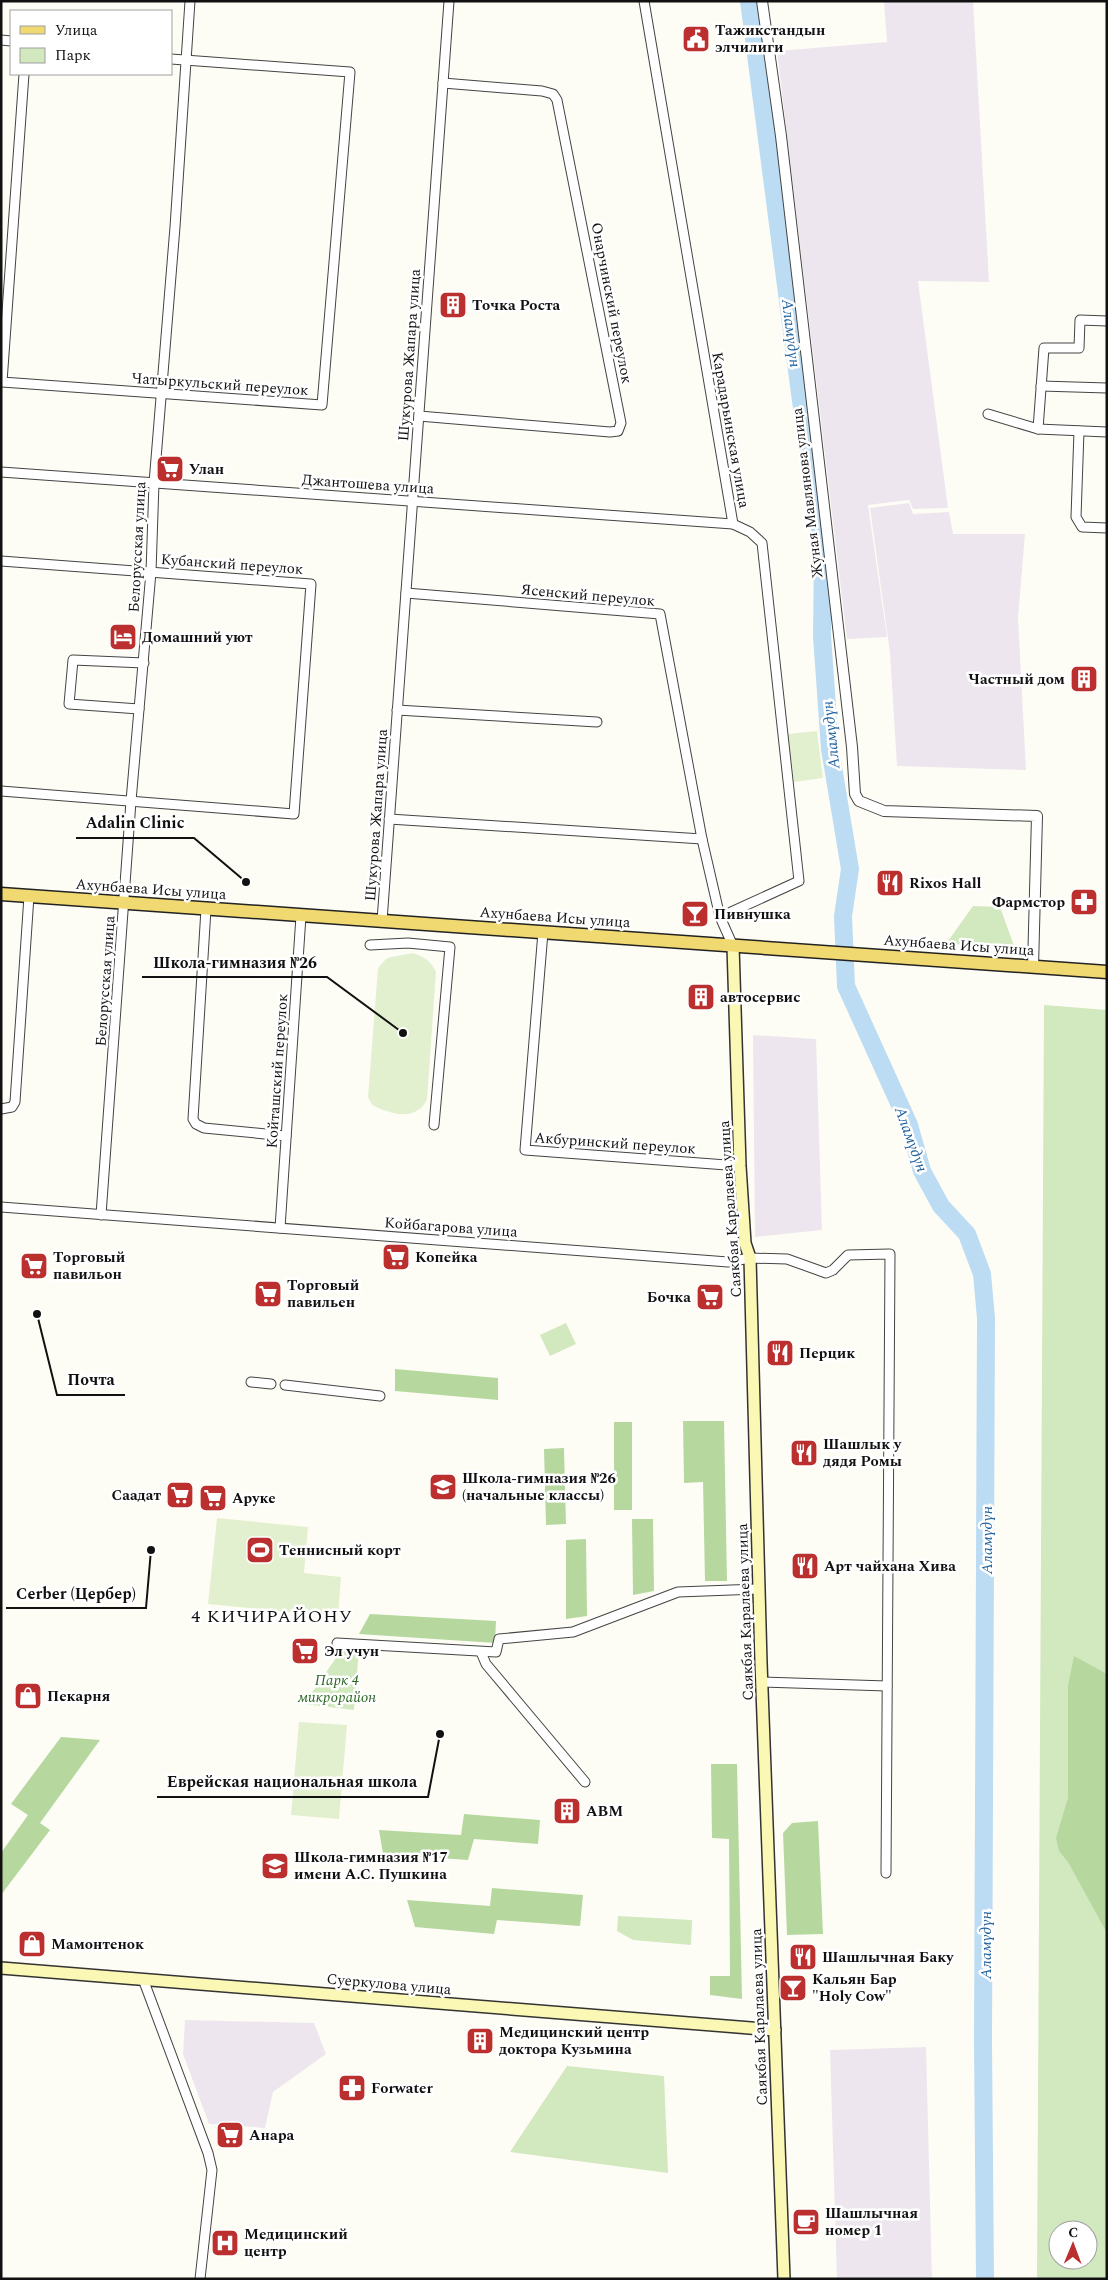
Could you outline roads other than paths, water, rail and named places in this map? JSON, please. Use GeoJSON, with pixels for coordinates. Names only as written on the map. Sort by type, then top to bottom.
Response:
{"type":"FeatureCollection","features":[{"type":"Feature","properties":{"kind":"main road","name":"Ахунбаева Исы улица"},"geometry":{"type":"LineString","coordinates":[[1,894],[1107,972]]}},
{"type":"Feature","properties":{"kind":"main road","name":"Саякбая Каралаева улица"},"geometry":{"type":"LineString","coordinates":[[733,946],[740,1166],[745,1243],[750,1258],[758,1589],[784,2279]]}},
{"type":"Feature","properties":{"kind":"main road","name":"Суеркулова улица"},"geometry":{"type":"LineString","coordinates":[[1,1968],[775,2030]]}},
{"type":"Feature","properties":{"kind":"street","name":"Белорусская улица"},"geometry":{"type":"LineString","coordinates":[[101,1215],[131,801],[151,572],[154,483],[190,1]]}},
{"type":"Feature","properties":{"kind":"street","name":"Шукурова Жапара улица"},"geometry":{"type":"LineString","coordinates":[[382,921],[449,1]]}},
{"type":"Feature","properties":{"kind":"street","name":"Карадарьинская улица"},"geometry":{"type":"LineString","coordinates":[[644,1],[733,524],[750,532],[762,543],[799,881],[720,917]]}},
{"type":"Feature","properties":{"kind":"street","name":"Жуная Мавлянова улица"},"geometry":{"type":"LineString","coordinates":[[762,1],[781,136],[852,747],[855,794],[858,801],[884,811],[1037,816],[1034,966]]}},
{"type":"Feature","properties":{"kind":"street","name":"Чатыркульский переулок"},"geometry":{"type":"LineString","coordinates":[[24,75],[2,382],[322,405],[350,72],[172,59]]}},
{"type":"Feature","properties":{"kind":"street","name":"Онарчинский переулок"},"geometry":{"type":"LineString","coordinates":[[419,416],[610,432],[618,431],[621,423],[556,100],[553,94],[542,91],[443,83]]}},
{"type":"Feature","properties":{"kind":"street"},"geometry":{"type":"LineString","coordinates":[[1038,429],[1044,348],[1079,348],[1080,320],[1107,321]]}},
{"type":"Feature","properties":{"kind":"street"},"geometry":{"type":"LineString","coordinates":[[1041,386],[1107,388]]}},
{"type":"Feature","properties":{"kind":"street"},"geometry":{"type":"LineString","coordinates":[[988,414],[1038,429],[1107,432]]}},
{"type":"Feature","properties":{"kind":"street"},"geometry":{"type":"LineString","coordinates":[[1078,431],[1076,517],[1082,526],[1107,528]]}},
{"type":"Feature","properties":{"kind":"street","name":"Джантошева улица"},"geometry":{"type":"LineString","coordinates":[[1,472],[733,524]]}},
{"type":"Feature","properties":{"kind":"street","name":"Кубанский переулок"},"geometry":{"type":"LineString","coordinates":[[1,561],[311,584],[294,814],[131,801]]}},
{"type":"Feature","properties":{"kind":"street","name":"Ясенский переулок"},"geometry":{"type":"LineString","coordinates":[[406,593],[660,614],[702,839],[720,917]]}},
{"type":"Feature","properties":{"kind":"street"},"geometry":{"type":"LineString","coordinates":[[139,709],[69,704],[73,660],[144,663]]}},
{"type":"Feature","properties":{"kind":"street","name":"Шукурова Жапара улица"},"geometry":{"type":"LineString","coordinates":[[397,710],[597,722]]}},
{"type":"Feature","properties":{"kind":"street"},"geometry":{"type":"LineString","coordinates":[[1,791],[131,801]]}},
{"type":"Feature","properties":{"kind":"street"},"geometry":{"type":"LineString","coordinates":[[389,819],[702,839]]}},
{"type":"Feature","properties":{"kind":"street"},"geometry":{"type":"LineString","coordinates":[[1,1110],[12,1108],[15,1102],[30,896]]}},
{"type":"Feature","properties":{"kind":"street"},"geometry":{"type":"LineString","coordinates":[[206,909],[193,1119],[196,1124],[204,1128],[286,1136]]}},
{"type":"Feature","properties":{"kind":"street","name":"Койташский переулок"},"geometry":{"type":"LineString","coordinates":[[280,1228],[302,916]]}},
{"type":"Feature","properties":{"kind":"street"},"geometry":{"type":"LineString","coordinates":[[720,917],[733,946]]}},
{"type":"Feature","properties":{"kind":"street","name":"Акбуринский переулок"},"geometry":{"type":"LineString","coordinates":[[543,932],[525,1150],[740,1166]]}},
{"type":"Feature","properties":{"kind":"street"},"geometry":{"type":"LineString","coordinates":[[370,945],[408,943],[450,948],[434,1125]]}},
{"type":"Feature","properties":{"kind":"street","name":"Койбагарова улица"},"geometry":{"type":"LineString","coordinates":[[1,1207],[728,1262],[750,1258],[787,1258],[826,1273],[833,1270],[848,1255],[890,1254],[887,1686]]}},
{"type":"Feature","properties":{"kind":"street"},"geometry":{"type":"LineString","coordinates":[[251,1382],[271,1384]]}},
{"type":"Feature","properties":{"kind":"street"},"geometry":{"type":"LineString","coordinates":[[285,1386],[380,1396]]}},
{"type":"Feature","properties":{"kind":"street"},"geometry":{"type":"LineString","coordinates":[[337,1644],[496,1652],[499,1639],[573,1632],[678,1592],[758,1589]]}},
{"type":"Feature","properties":{"kind":"street"},"geometry":{"type":"LineString","coordinates":[[481,1652],[486,1664],[584,1782]]}},
{"type":"Feature","properties":{"kind":"street"},"geometry":{"type":"LineString","coordinates":[[762,1682],[887,1686],[886,1873]]}},
{"type":"Feature","properties":{"kind":"street"},"geometry":{"type":"LineString","coordinates":[[143,1980],[208,2153],[212,2170],[200,2279]]}},
{"type":"Feature","properties":{"kind":"waterway","name":"Аламүдүн"},"geometry":{"type":"LineString","coordinates":[[749,1],[801,401],[823,550],[822,636],[830,749],[850,869],[843,916],[846,986],[909,1125],[922,1171],[941,1206],[967,1234],[982,1274],[986,1318],[983,2041],[985,2279]]}},
{"type":"Feature","properties":{"kind":"place","name":"Тажикстандын элчилиги"},"geometry":{"type":"Point","coordinates":[696,39]}},
{"type":"Feature","properties":{"kind":"place","name":"Точка Роста"},"geometry":{"type":"Point","coordinates":[453,305]}},
{"type":"Feature","properties":{"kind":"place","name":"Улан"},"geometry":{"type":"Point","coordinates":[170,469]}},
{"type":"Feature","properties":{"kind":"place","name":"Домашний уют"},"geometry":{"type":"Point","coordinates":[123,637]}},
{"type":"Feature","properties":{"kind":"place","name":"Частный дом"},"geometry":{"type":"Point","coordinates":[1084,679]}},
{"type":"Feature","properties":{"kind":"place","name":"Adalin Clinic"},"geometry":{"type":"Point","coordinates":[246,882]}},
{"type":"Feature","properties":{"kind":"place","name":"Rixos Hall"},"geometry":{"type":"Point","coordinates":[890,883]}},
{"type":"Feature","properties":{"kind":"place","name":"Фармстор"},"geometry":{"type":"Point","coordinates":[1084,902]}},
{"type":"Feature","properties":{"kind":"place","name":"Пивнушка"},"geometry":{"type":"Point","coordinates":[695,914]}},
{"type":"Feature","properties":{"kind":"place","name":"автосервис"},"geometry":{"type":"Point","coordinates":[701,997]}},
{"type":"Feature","properties":{"kind":"place","name":"Школа-гимназия №26"},"geometry":{"type":"Point","coordinates":[403,1033]}},
{"type":"Feature","properties":{"kind":"place","name":"Копейка"},"geometry":{"type":"Point","coordinates":[396,1257]}},
{"type":"Feature","properties":{"kind":"place","name":"Торговый павильон"},"geometry":{"type":"Point","coordinates":[34,1266]}},
{"type":"Feature","properties":{"kind":"place","name":"Торговый павильен"},"geometry":{"type":"Point","coordinates":[268,1294]}},
{"type":"Feature","properties":{"kind":"place","name":"Бочка"},"geometry":{"type":"Point","coordinates":[710,1297]}},
{"type":"Feature","properties":{"kind":"place","name":"Почта"},"geometry":{"type":"Point","coordinates":[37,1314]}},
{"type":"Feature","properties":{"kind":"place","name":"Перцик"},"geometry":{"type":"Point","coordinates":[780,1353]}},
{"type":"Feature","properties":{"kind":"place","name":"Шашлык у дядя Ромы"},"geometry":{"type":"Point","coordinates":[804,1453]}},
{"type":"Feature","properties":{"kind":"place","name":"Школа-гимназия №26 (начальные классы)"},"geometry":{"type":"Point","coordinates":[443,1487]}},
{"type":"Feature","properties":{"kind":"place","name":"Саадат"},"geometry":{"type":"Point","coordinates":[180,1495]}},
{"type":"Feature","properties":{"kind":"place","name":"Аруке"},"geometry":{"type":"Point","coordinates":[213,1498]}},
{"type":"Feature","properties":{"kind":"place","name":"Cerber (Цербер)"},"geometry":{"type":"Point","coordinates":[151,1550]}},
{"type":"Feature","properties":{"kind":"place","name":"Теннисный корт"},"geometry":{"type":"Point","coordinates":[260,1550]}},
{"type":"Feature","properties":{"kind":"place","name":"Арт чайхана Хива"},"geometry":{"type":"Point","coordinates":[805,1566]}},
{"type":"Feature","properties":{"kind":"place","name":"Эл учун"},"geometry":{"type":"Point","coordinates":[305,1651]}},
{"type":"Feature","properties":{"kind":"place","name":"Пекарня"},"geometry":{"type":"Point","coordinates":[28,1696]}},
{"type":"Feature","properties":{"kind":"place","name":"Еврейская национальная школа"},"geometry":{"type":"Point","coordinates":[440,1734]}},
{"type":"Feature","properties":{"kind":"place","name":"ABM"},"geometry":{"type":"Point","coordinates":[567,1811]}},
{"type":"Feature","properties":{"kind":"place","name":"Школа-гимназия №17 имени А.С. Пушкина"},"geometry":{"type":"Point","coordinates":[275,1866]}},
{"type":"Feature","properties":{"kind":"place","name":"Мамонтенок"},"geometry":{"type":"Point","coordinates":[32,1944]}},
{"type":"Feature","properties":{"kind":"place","name":"Шашлычная Баку"},"geometry":{"type":"Point","coordinates":[803,1957]}},
{"type":"Feature","properties":{"kind":"place","name":"Кальян Бар \"Holy Cow\""},"geometry":{"type":"Point","coordinates":[793,1988]}},
{"type":"Feature","properties":{"kind":"place","name":"Медицинский центр доктора Кузьмина"},"geometry":{"type":"Point","coordinates":[480,2041]}},
{"type":"Feature","properties":{"kind":"place","name":"Forwater"},"geometry":{"type":"Point","coordinates":[352,2088]}},
{"type":"Feature","properties":{"kind":"place","name":"Анара"},"geometry":{"type":"Point","coordinates":[230,2135]}},
{"type":"Feature","properties":{"kind":"place","name":"Шашлычная номер 1"},"geometry":{"type":"Point","coordinates":[806,2222]}},
{"type":"Feature","properties":{"kind":"place","name":"Медицинский центр"},"geometry":{"type":"Point","coordinates":[225,2243]}},
{"type":"Feature","properties":{"kind":"district","name":"4 КИЧИРАЙОНУ"},"geometry":{"type":"Point","coordinates":[272,1616]}},
{"type":"Feature","properties":{"kind":"park label","name":"Парк 4 микрорайон"},"geometry":{"type":"Point","coordinates":[337,1688]}}]}
